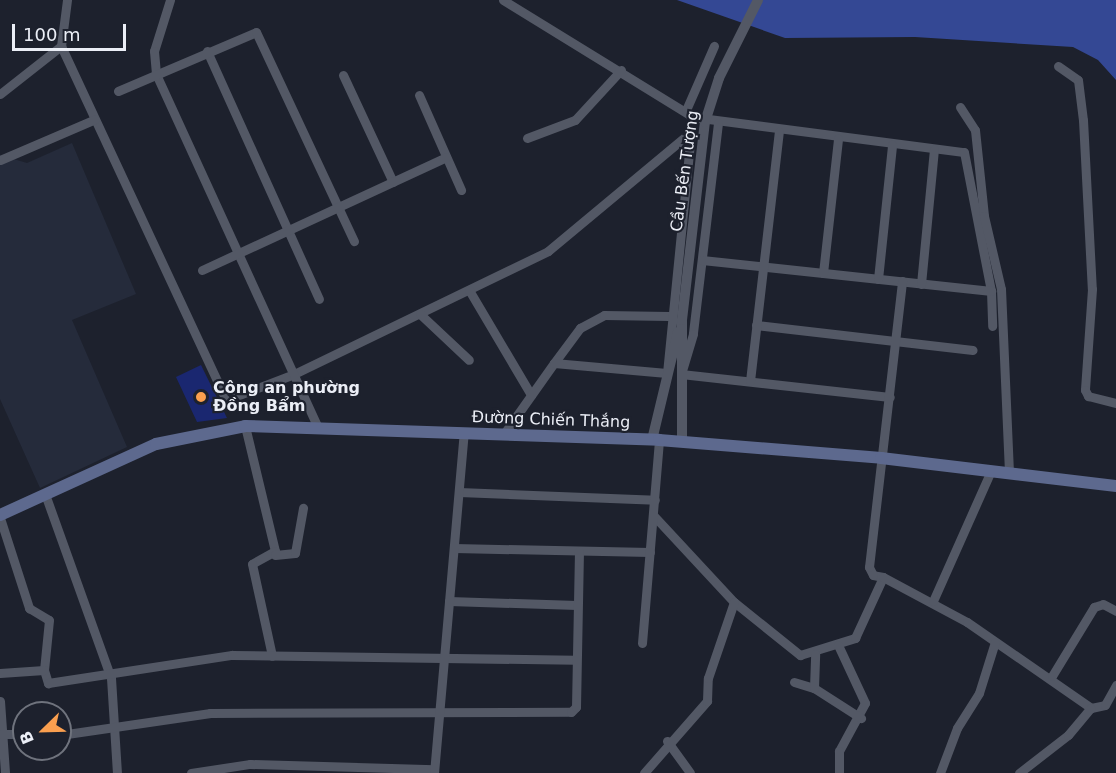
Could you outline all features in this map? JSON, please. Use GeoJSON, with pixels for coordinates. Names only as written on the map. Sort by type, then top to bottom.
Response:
{"type":"FeatureCollection","features":[{"type":"Feature","properties":{"kind":"main road","name":"Đường Chiến Thắng"},"geometry":{"type":"LineString","coordinates":[[0,517],[156,444],[245,426],[317,425],[656,440],[881,458],[1116,486]]}},
{"type":"Feature","properties":{"kind":"street"},"geometry":{"type":"LineString","coordinates":[[67,0],[61,46],[220,395],[234,400],[294,374],[548,251],[691,132]]}},
{"type":"Feature","properties":{"kind":"street"},"geometry":{"type":"LineString","coordinates":[[170,0],[154,51],[156,74],[317,425]]}},
{"type":"Feature","properties":{"kind":"street"},"geometry":{"type":"LineString","coordinates":[[502,0],[558,38],[585,46],[690,114],[718,123],[779,132],[934,150],[956,149],[969,156],[991,291],[992,326]]}},
{"type":"Feature","properties":{"kind":"street","name":"Cầu Bến Tượng"},"geometry":{"type":"LineString","coordinates":[[682,320],[708,110],[758,0]]}},
{"type":"Feature","properties":{"kind":"street"},"geometry":{"type":"LineString","coordinates":[[118,91],[248,33],[261,35],[354,241]]}},
{"type":"Feature","properties":{"kind":"street"},"geometry":{"type":"LineString","coordinates":[[0,94],[61,46]]}},
{"type":"Feature","properties":{"kind":"street"},"geometry":{"type":"LineString","coordinates":[[667,373],[669,316],[691,132],[690,114],[714,46]]}},
{"type":"Feature","properties":{"kind":"street"},"geometry":{"type":"LineString","coordinates":[[207,51],[320,299]]}},
{"type":"Feature","properties":{"kind":"street"},"geometry":{"type":"LineString","coordinates":[[1058,66],[1078,80],[1083,120],[1092,289],[1085,390],[1088,396],[1116,403]]}},
{"type":"Feature","properties":{"kind":"street"},"geometry":{"type":"LineString","coordinates":[[526,138],[575,120],[621,70]]}},
{"type":"Feature","properties":{"kind":"street"},"geometry":{"type":"LineString","coordinates":[[343,75],[393,182]]}},
{"type":"Feature","properties":{"kind":"street"},"geometry":{"type":"LineString","coordinates":[[419,95],[461,190]]}},
{"type":"Feature","properties":{"kind":"street"},"geometry":{"type":"LineString","coordinates":[[960,107],[975,130],[986,222],[1001,289],[1009,474]]}},
{"type":"Feature","properties":{"kind":"street"},"geometry":{"type":"LineString","coordinates":[[0,160],[95,119]]}},
{"type":"Feature","properties":{"kind":"street"},"geometry":{"type":"LineString","coordinates":[[681,374],[693,334],[718,123]]}},
{"type":"Feature","properties":{"kind":"street"},"geometry":{"type":"LineString","coordinates":[[750,381],[779,132]]}},
{"type":"Feature","properties":{"kind":"street"},"geometry":{"type":"LineString","coordinates":[[823,273],[838,139]]}},
{"type":"Feature","properties":{"kind":"street"},"geometry":{"type":"LineString","coordinates":[[878,279],[892,145]]}},
{"type":"Feature","properties":{"kind":"street"},"geometry":{"type":"LineString","coordinates":[[921,284],[934,150]]}},
{"type":"Feature","properties":{"kind":"street"},"geometry":{"type":"LineString","coordinates":[[202,270],[446,157]]}},
{"type":"Feature","properties":{"kind":"street"},"geometry":{"type":"LineString","coordinates":[[702,260],[991,291]]}},
{"type":"Feature","properties":{"kind":"street"},"geometry":{"type":"LineString","coordinates":[[902,282],[869,567],[873,575],[883,577],[933,601],[1052,676],[1090,708]]}},
{"type":"Feature","properties":{"kind":"street"},"geometry":{"type":"LineString","coordinates":[[469,290],[531,395]]}},
{"type":"Feature","properties":{"kind":"street"},"geometry":{"type":"LineString","coordinates":[[420,314],[469,360]]}},
{"type":"Feature","properties":{"kind":"street"},"geometry":{"type":"LineString","coordinates":[[503,435],[580,328],[604,315],[669,316]]}},
{"type":"Feature","properties":{"kind":"street"},"geometry":{"type":"LineString","coordinates":[[642,643],[654,516],[656,440],[667,373],[682,320]]}},
{"type":"Feature","properties":{"kind":"street"},"geometry":{"type":"LineString","coordinates":[[682,320],[682,442]]}},
{"type":"Feature","properties":{"kind":"street"},"geometry":{"type":"LineString","coordinates":[[756,325],[973,350]]}},
{"type":"Feature","properties":{"kind":"street"},"geometry":{"type":"LineString","coordinates":[[554,363],[667,373]]}},
{"type":"Feature","properties":{"kind":"street"},"geometry":{"type":"LineString","coordinates":[[681,374],[890,396]]}},
{"type":"Feature","properties":{"kind":"street"},"geometry":{"type":"LineString","coordinates":[[245,426],[275,555]]}},
{"type":"Feature","properties":{"kind":"street"},"geometry":{"type":"LineString","coordinates":[[191,773],[250,764],[434,771],[464,433]]}},
{"type":"Feature","properties":{"kind":"street"},"geometry":{"type":"LineString","coordinates":[[933,601],[991,471]]}},
{"type":"Feature","properties":{"kind":"street"},"geometry":{"type":"LineString","coordinates":[[459,492],[655,500]]}},
{"type":"Feature","properties":{"kind":"street"},"geometry":{"type":"LineString","coordinates":[[45,494],[111,678],[117,773]]}},
{"type":"Feature","properties":{"kind":"street"},"geometry":{"type":"LineString","coordinates":[[272,656],[252,564],[275,555],[295,553],[303,508]]}},
{"type":"Feature","properties":{"kind":"street"},"geometry":{"type":"LineString","coordinates":[[654,516],[735,602],[800,655],[815,654],[855,638],[883,577]]}},
{"type":"Feature","properties":{"kind":"street"},"geometry":{"type":"LineString","coordinates":[[0,517],[29,608],[49,620],[44,669],[48,683],[111,678],[167,663],[272,656],[575,660]]}},
{"type":"Feature","properties":{"kind":"street"},"geometry":{"type":"LineString","coordinates":[[454,548],[650,552]]}},
{"type":"Feature","properties":{"kind":"street"},"geometry":{"type":"LineString","coordinates":[[72,734],[114,730],[210,713],[572,712],[579,551]]}},
{"type":"Feature","properties":{"kind":"street"},"geometry":{"type":"LineString","coordinates":[[449,601],[577,605]]}},
{"type":"Feature","properties":{"kind":"street"},"geometry":{"type":"LineString","coordinates":[[644,773],[667,741],[707,701],[708,678],[735,602]]}},
{"type":"Feature","properties":{"kind":"street"},"geometry":{"type":"LineString","coordinates":[[1052,676],[1094,607],[1103,604],[1116,611]]}},
{"type":"Feature","properties":{"kind":"street"},"geometry":{"type":"LineString","coordinates":[[940,773],[957,728],[979,693],[995,642]]}},
{"type":"Feature","properties":{"kind":"street"},"geometry":{"type":"LineString","coordinates":[[838,645],[863,693],[861,718],[839,751],[839,773]]}},
{"type":"Feature","properties":{"kind":"street"},"geometry":{"type":"LineString","coordinates":[[814,688],[815,654]]}},
{"type":"Feature","properties":{"kind":"street"},"geometry":{"type":"LineString","coordinates":[[0,673],[44,669]]}},
{"type":"Feature","properties":{"kind":"street"},"geometry":{"type":"LineString","coordinates":[[794,682],[814,688],[861,718]]}},
{"type":"Feature","properties":{"kind":"street"},"geometry":{"type":"LineString","coordinates":[[1019,773],[1068,735],[1090,708],[1105,705],[1116,685]]}},
{"type":"Feature","properties":{"kind":"street"},"geometry":{"type":"LineString","coordinates":[[0,701],[5,773]]}},
{"type":"Feature","properties":{"kind":"street"},"geometry":{"type":"LineString","coordinates":[[667,741],[690,773]]}},
{"type":"Feature","properties":{"kind":"shaded area"},"geometry":{"type":"Polygon","coordinates":[[[72,143],[136,294],[72,320],[127,447],[40,488],[0,399],[0,155],[27,163],[72,143]]]}},
{"type":"Feature","properties":{"kind":"water"},"geometry":{"type":"Polygon","coordinates":[[[677,0],[1116,0],[1116,80],[1098,60],[1073,47],[915,37],[785,38],[677,0]]]}},
{"type":"Feature","properties":{"kind":"building","name":"Công an phường Đồng Bẩm"},"geometry":{"type":"Polygon","coordinates":[[[201,365],[227,418],[197,422],[176,377],[201,365]]]}},
{"type":"Feature","properties":{"kind":"place","name":"Công an phường Đồng Bẩm"},"geometry":{"type":"Point","coordinates":[201,397]}}]}
